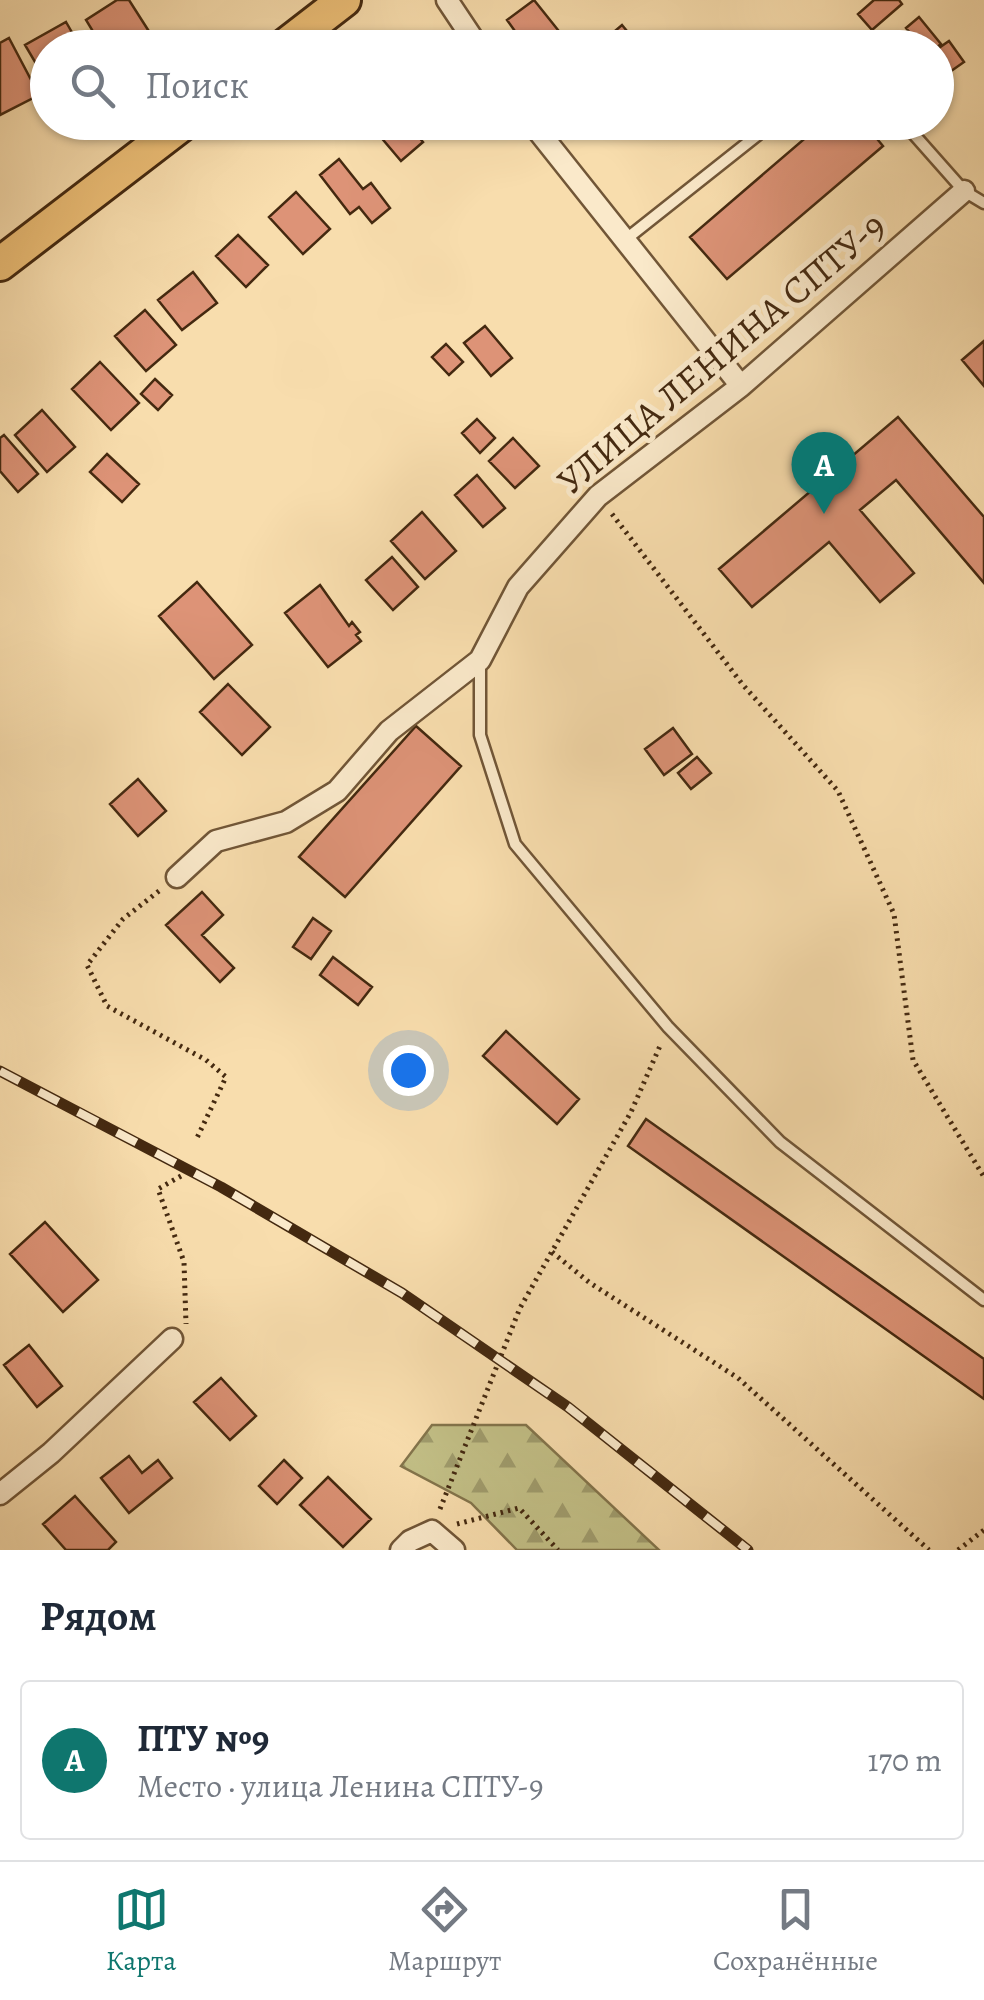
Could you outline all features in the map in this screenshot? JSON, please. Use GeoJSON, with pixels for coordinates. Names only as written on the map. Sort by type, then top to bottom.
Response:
{"type":"FeatureCollection","features":[{"type":"Feature","properties":{"kind":"main road"},"geometry":{"type":"LineString","coordinates":[[305,30],[344,0]]}},
{"type":"Feature","properties":{"kind":"main road"},"geometry":{"type":"LineString","coordinates":[[0,264],[161,140]]}},
{"type":"Feature","properties":{"kind":"street"},"geometry":{"type":"LineString","coordinates":[[447,0],[467,30]]}},
{"type":"Feature","properties":{"kind":"street"},"geometry":{"type":"LineString","coordinates":[[545,140],[741,386]]}},
{"type":"Feature","properties":{"kind":"street","name":"УЛИЦА ЛЕНИНА СПТУ-9"},"geometry":{"type":"LineString","coordinates":[[178,877],[216,841],[286,822],[336,791],[389,731],[480,660],[518,587],[598,496],[741,386],[964,192]]}},
{"type":"Feature","properties":{"kind":"street"},"geometry":{"type":"LineString","coordinates":[[0,1494],[51,1453],[172,1339]]}},
{"type":"Feature","properties":{"kind":"street"},"geometry":{"type":"LineString","coordinates":[[402,1550],[410,1541],[432,1531],[454,1550]]}},
{"type":"Feature","properties":{"kind":"lane"},"geometry":{"type":"LineString","coordinates":[[624,240],[751,140]]}},
{"type":"Feature","properties":{"kind":"lane"},"geometry":{"type":"LineString","coordinates":[[919,140],[964,192],[984,204]]}},
{"type":"Feature","properties":{"kind":"lane"},"geometry":{"type":"LineString","coordinates":[[480,660],[480,735],[515,844],[668,1027],[780,1142],[984,1300]]}},
{"type":"Feature","properties":{"kind":"path"},"geometry":{"type":"LineString","coordinates":[[598,496],[743,684],[838,792],[894,914],[913,1060],[984,1177]]}},
{"type":"Feature","properties":{"kind":"path"},"geometry":{"type":"LineString","coordinates":[[178,877],[123,919],[86,965],[107,1006],[206,1060],[226,1078],[196,1140]]}},
{"type":"Feature","properties":{"kind":"path"},"geometry":{"type":"LineString","coordinates":[[432,1531],[520,1308],[632,1112],[668,1027]]}},
{"type":"Feature","properties":{"kind":"path"},"geometry":{"type":"LineString","coordinates":[[172,1339],[188,1322],[184,1262],[158,1189],[181,1176]]}},
{"type":"Feature","properties":{"kind":"path"},"geometry":{"type":"LineString","coordinates":[[552,1252],[590,1283],[738,1378],[929,1550]]}},
{"type":"Feature","properties":{"kind":"path"},"geometry":{"type":"LineString","coordinates":[[432,1531],[519,1508],[558,1550]]}},
{"type":"Feature","properties":{"kind":"path"},"geometry":{"type":"LineString","coordinates":[[958,1550],[984,1530]]}},
{"type":"Feature","properties":{"kind":"green space"},"geometry":{"type":"Polygon","coordinates":[[[432,1425],[526,1425],[659,1550],[517,1550],[471,1503],[401,1466],[432,1425]]]}},
{"type":"Feature","properties":{"kind":"building"},"geometry":{"type":"Polygon","coordinates":[[[117,0],[129,0],[148,30],[92,30],[86,20],[117,0]]]}},
{"type":"Feature","properties":{"kind":"building"},"geometry":{"type":"Polygon","coordinates":[[[534,0],[558,30],[514,30],[507,20],[534,0]]]}},
{"type":"Feature","properties":{"kind":"building"},"geometry":{"type":"Polygon","coordinates":[[[874,0],[899,0],[902,4],[872,30],[858,14],[874,0]]]}},
{"type":"Feature","properties":{"kind":"building"},"geometry":{"type":"Polygon","coordinates":[[[919,17],[930,30],[908,30],[919,17]]]}},
{"type":"Feature","properties":{"kind":"building"},"geometry":{"type":"Polygon","coordinates":[[[66,22],[71,30],[52,30],[66,22]]]}},
{"type":"Feature","properties":{"kind":"building"},"geometry":{"type":"Polygon","coordinates":[[[9,38],[30,78],[30,100],[0,115],[0,43],[9,38]]]}},
{"type":"Feature","properties":{"kind":"building"},"geometry":{"type":"Polygon","coordinates":[[[954,48],[964,62],[954,69],[954,48]]]}},
{"type":"Feature","properties":{"kind":"building"},"geometry":{"type":"Polygon","coordinates":[[[383,140],[421,140],[423,142],[401,161],[383,140]]]}},
{"type":"Feature","properties":{"kind":"building"},"geometry":{"type":"Polygon","coordinates":[[[803,140],[878,140],[883,146],[727,279],[690,237],[803,140]]]}},
{"type":"Feature","properties":{"kind":"building"},"geometry":{"type":"Polygon","coordinates":[[[339,159],[363,189],[371,183],[390,208],[372,223],[359,207],[350,214],[320,175],[339,159]]]}},
{"type":"Feature","properties":{"kind":"building"},"geometry":{"type":"Polygon","coordinates":[[[296,192],[330,229],[303,254],[269,217],[296,192]]]}},
{"type":"Feature","properties":{"kind":"building"},"geometry":{"type":"Polygon","coordinates":[[[238,235],[268,265],[246,287],[216,256],[238,235]]]}},
{"type":"Feature","properties":{"kind":"building"},"geometry":{"type":"Polygon","coordinates":[[[193,272],[217,303],[182,330],[158,300],[193,272]]]}},
{"type":"Feature","properties":{"kind":"building"},"geometry":{"type":"Polygon","coordinates":[[[145,310],[176,345],[146,371],[115,336],[145,310]]]}},
{"type":"Feature","properties":{"kind":"building"},"geometry":{"type":"Polygon","coordinates":[[[485,326],[512,358],[491,376],[464,343],[485,326]]]}},
{"type":"Feature","properties":{"kind":"building"},"geometry":{"type":"Polygon","coordinates":[[[984,341],[984,386],[962,360],[984,341]]]}},
{"type":"Feature","properties":{"kind":"building"},"geometry":{"type":"Polygon","coordinates":[[[446,344],[463,362],[449,375],[432,357],[446,344]]]}},
{"type":"Feature","properties":{"kind":"building"},"geometry":{"type":"Polygon","coordinates":[[[100,362],[139,403],[111,430],[72,389],[100,362]]]}},
{"type":"Feature","properties":{"kind":"building"},"geometry":{"type":"Polygon","coordinates":[[[155,379],[172,395],[158,410],[141,394],[155,379]]]}},
{"type":"Feature","properties":{"kind":"building"},"geometry":{"type":"Polygon","coordinates":[[[42,410],[75,447],[47,472],[15,435],[42,410]]]}},
{"type":"Feature","properties":{"kind":"building"},"geometry":{"type":"Polygon","coordinates":[[[898,417],[984,517],[984,583],[896,480],[860,510],[914,573],[880,602],[829,542],[752,607],[719,569],[898,417]]]}},
{"type":"Feature","properties":{"kind":"building"},"geometry":{"type":"Polygon","coordinates":[[[477,419],[495,438],[480,453],[462,433],[477,419]]]}},
{"type":"Feature","properties":{"kind":"building"},"geometry":{"type":"Polygon","coordinates":[[[4,435],[38,474],[18,492],[0,471],[0,438],[4,435]]]}},
{"type":"Feature","properties":{"kind":"building"},"geometry":{"type":"Polygon","coordinates":[[[513,438],[539,466],[515,488],[489,461],[513,438]]]}},
{"type":"Feature","properties":{"kind":"building"},"geometry":{"type":"Polygon","coordinates":[[[107,454],[139,484],[122,502],[90,472],[107,454]]]}},
{"type":"Feature","properties":{"kind":"building"},"geometry":{"type":"Polygon","coordinates":[[[477,475],[505,508],[483,527],[455,495],[477,475]]]}},
{"type":"Feature","properties":{"kind":"building"},"geometry":{"type":"Polygon","coordinates":[[[422,512],[456,551],[425,579],[391,541],[422,512]]]}},
{"type":"Feature","properties":{"kind":"building"},"geometry":{"type":"Polygon","coordinates":[[[392,557],[418,587],[393,610],[366,580],[392,557]]]}},
{"type":"Feature","properties":{"kind":"building"},"geometry":{"type":"Polygon","coordinates":[[[197,582],[252,645],[214,679],[159,616],[197,582]]]}},
{"type":"Feature","properties":{"kind":"building"},"geometry":{"type":"Polygon","coordinates":[[[320,585],[349,626],[352,622],[360,632],[356,635],[361,641],[328,667],[285,613],[320,585]]]}},
{"type":"Feature","properties":{"kind":"building"},"geometry":{"type":"Polygon","coordinates":[[[228,684],[270,727],[242,755],[200,712],[228,684]]]}},
{"type":"Feature","properties":{"kind":"building"},"geometry":{"type":"Polygon","coordinates":[[[416,726],[461,766],[345,897],[299,857],[416,726]]]}},
{"type":"Feature","properties":{"kind":"building"},"geometry":{"type":"Polygon","coordinates":[[[673,728],[692,754],[664,775],[645,749],[673,728]]]}},
{"type":"Feature","properties":{"kind":"building"},"geometry":{"type":"Polygon","coordinates":[[[697,757],[711,773],[691,789],[678,773],[697,757]]]}},
{"type":"Feature","properties":{"kind":"building"},"geometry":{"type":"Polygon","coordinates":[[[138,779],[166,811],[138,836],[110,804],[138,779]]]}},
{"type":"Feature","properties":{"kind":"building"},"geometry":{"type":"Polygon","coordinates":[[[202,892],[223,915],[202,935],[234,968],[220,982],[166,925],[202,892]]]}},
{"type":"Feature","properties":{"kind":"building"},"geometry":{"type":"Polygon","coordinates":[[[313,918],[331,931],[311,959],[293,947],[313,918]]]}},
{"type":"Feature","properties":{"kind":"building"},"geometry":{"type":"Polygon","coordinates":[[[333,957],[372,987],[358,1005],[320,975],[333,957]]]}},
{"type":"Feature","properties":{"kind":"building"},"geometry":{"type":"Polygon","coordinates":[[[506,1031],[579,1099],[557,1124],[483,1056],[506,1031]]]}},
{"type":"Feature","properties":{"kind":"building"},"geometry":{"type":"Polygon","coordinates":[[[646,1119],[984,1359],[984,1399],[628,1146],[646,1119]]]}},
{"type":"Feature","properties":{"kind":"building"},"geometry":{"type":"Polygon","coordinates":[[[45,1222],[98,1280],[63,1312],[10,1254],[45,1222]]]}},
{"type":"Feature","properties":{"kind":"building"},"geometry":{"type":"Polygon","coordinates":[[[29,1345],[62,1386],[37,1407],[4,1365],[29,1345]]]}},
{"type":"Feature","properties":{"kind":"building"},"geometry":{"type":"Polygon","coordinates":[[[221,1378],[256,1416],[230,1440],[194,1402],[221,1378]]]}},
{"type":"Feature","properties":{"kind":"building"},"geometry":{"type":"Polygon","coordinates":[[[129,1456],[142,1473],[158,1460],[172,1478],[129,1513],[101,1478],[129,1456]]]}},
{"type":"Feature","properties":{"kind":"building"},"geometry":{"type":"Polygon","coordinates":[[[284,1460],[302,1478],[277,1504],[259,1486],[284,1460]]]}},
{"type":"Feature","properties":{"kind":"building"},"geometry":{"type":"Polygon","coordinates":[[[328,1477],[371,1519],[343,1547],[300,1505],[328,1477]]]}},
{"type":"Feature","properties":{"kind":"building"},"geometry":{"type":"Polygon","coordinates":[[[75,1496],[116,1542],[108,1550],[66,1550],[43,1524],[75,1496]]]}},
{"type":"Feature","properties":{"kind":"railway"},"geometry":{"type":"LineString","coordinates":[[0,1071],[221,1187],[402,1293],[568,1407],[748,1550]]}},
{"type":"Feature","properties":{"kind":"place","name":"ПТУ №9"},"geometry":{"type":"Point","coordinates":[824,514]}}]}
